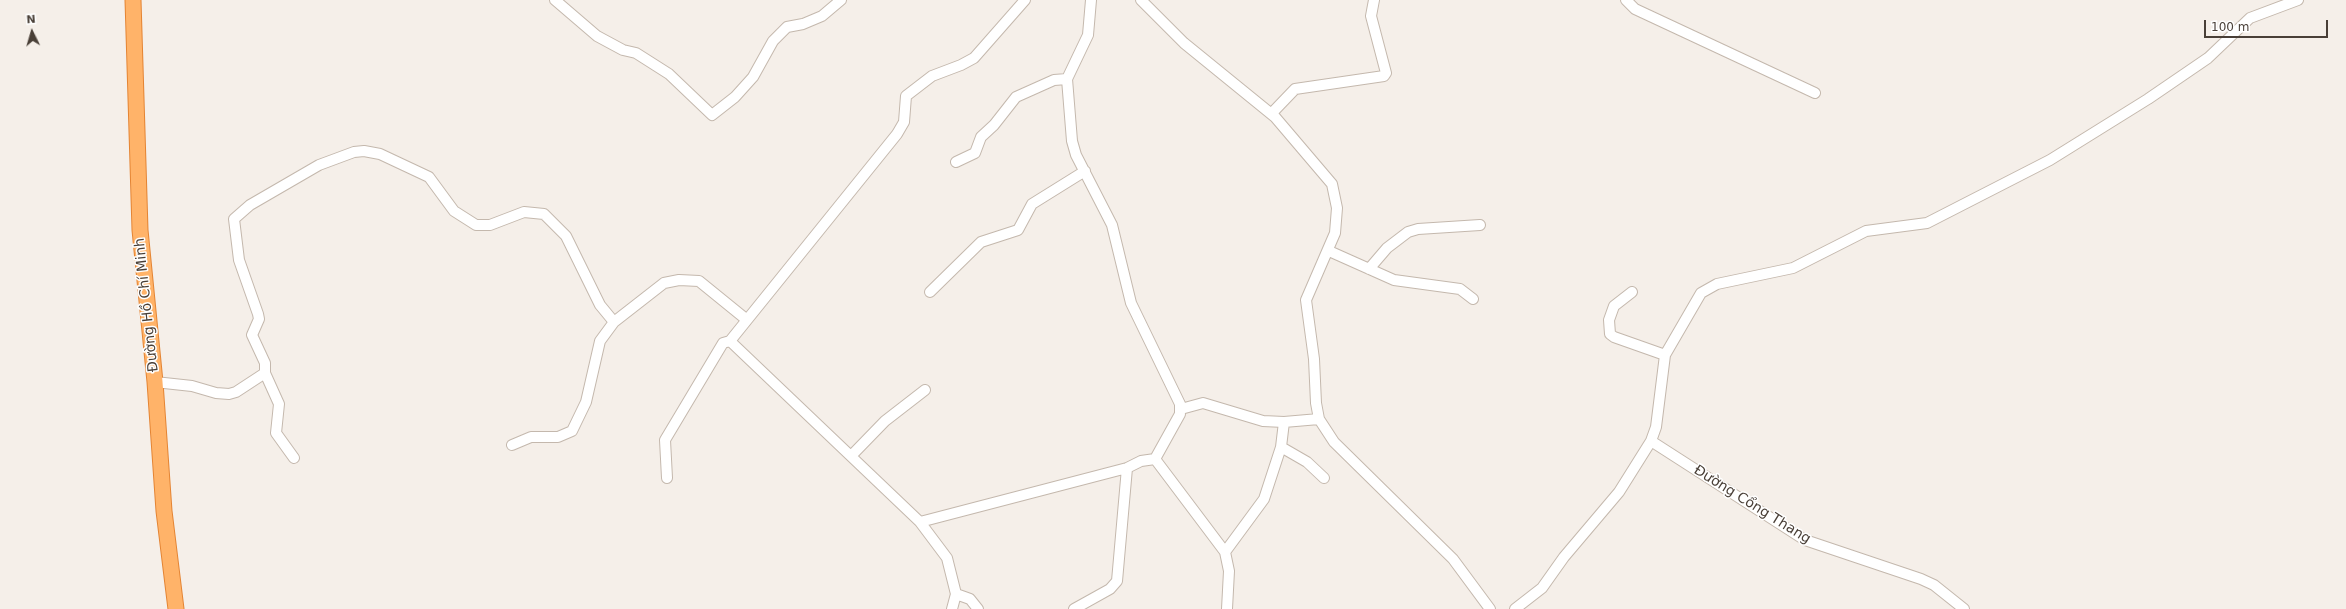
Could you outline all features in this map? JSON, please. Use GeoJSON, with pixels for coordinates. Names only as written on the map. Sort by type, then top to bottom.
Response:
{"type":"FeatureCollection","features":[{"type":"Feature","properties":{"kind":"highway","name":"Đường Hồ Chí Minh"},"geometry":{"type":"LineString","coordinates":[[133,0],[140,230],[155,382],[164,511],[176,609]]}},
{"type":"Feature","properties":{"kind":"street"},"geometry":{"type":"LineString","coordinates":[[555,0],[597,36],[623,50],[636,53],[669,74],[712,115],[735,97],[753,77],[773,41],[787,27],[804,24],[822,16],[841,0]]}},
{"type":"Feature","properties":{"kind":"street"},"geometry":{"type":"LineString","coordinates":[[667,478],[665,440],[723,343],[730,341],[897,134],[904,122],[906,96],[932,76],[962,65],[974,58],[1025,0]]}},
{"type":"Feature","properties":{"kind":"street"},"geometry":{"type":"LineString","coordinates":[[1092,0],[1088,35],[1067,79],[1072,141],[1076,155],[1112,225],[1131,303],[1179,398],[1181,409],[1178,418],[1155,459]]}},
{"type":"Feature","properties":{"kind":"street"},"geometry":{"type":"LineString","coordinates":[[1141,0],[1184,43],[1271,114],[1332,184],[1338,217],[1335,233],[1329,251],[1306,300],[1314,359],[1316,403],[1319,419],[1334,442],[1453,559],[1490,609]]}},
{"type":"Feature","properties":{"kind":"street"},"geometry":{"type":"LineString","coordinates":[[1271,114],[1295,89],[1384,76],[1386,73],[1371,16],[1374,0]]}},
{"type":"Feature","properties":{"kind":"street"},"geometry":{"type":"LineString","coordinates":[[1626,0],[1635,9],[1815,93]]}},
{"type":"Feature","properties":{"kind":"street"},"geometry":{"type":"LineString","coordinates":[[1515,609],[1542,588],[1569,551],[1619,492],[1651,441],[1656,426],[1664,355],[1696,298],[1706,289],[1793,268],[1866,231],[1927,223],[2050,160],[2148,99],[2208,58],[2250,18],[2298,0]]}},
{"type":"Feature","properties":{"kind":"street"},"geometry":{"type":"LineString","coordinates":[[956,162],[975,153],[981,137],[994,125],[1016,97],[1054,80],[1067,79]]}},
{"type":"Feature","properties":{"kind":"street"},"geometry":{"type":"LineString","coordinates":[[294,458],[276,433],[279,404],[265,373],[265,363],[252,335],[259,319],[239,260],[234,220],[250,205],[294,178],[319,165],[354,152],[364,151],[380,154],[424,173],[433,181],[454,211],[476,225],[490,225],[524,212],[544,214],[566,236],[600,305],[614,322]]}},
{"type":"Feature","properties":{"kind":"street"},"geometry":{"type":"LineString","coordinates":[[930,292],[982,242],[1014,233],[1021,226],[1032,204],[1085,171]]}},
{"type":"Feature","properties":{"kind":"street"},"geometry":{"type":"LineString","coordinates":[[1369,269],[1387,248],[1408,232],[1418,229],[1480,225]]}},
{"type":"Feature","properties":{"kind":"street"},"geometry":{"type":"LineString","coordinates":[[1329,251],[1401,282],[1460,289],[1473,299]]}},
{"type":"Feature","properties":{"kind":"street"},"geometry":{"type":"LineString","coordinates":[[512,444],[531,437],[558,437],[572,431],[586,402],[598,345],[614,322],[664,283],[679,280],[699,281],[746,320]]}},
{"type":"Feature","properties":{"kind":"street"},"geometry":{"type":"LineString","coordinates":[[1632,292],[1614,306],[1609,320],[1610,334],[1614,337],[1664,355]]}},
{"type":"Feature","properties":{"kind":"street"},"geometry":{"type":"LineString","coordinates":[[730,341],[920,522],[944,552],[956,594],[952,609]]}},
{"type":"Feature","properties":{"kind":"street"},"geometry":{"type":"LineString","coordinates":[[155,382],[192,386],[216,393],[229,394],[236,392],[265,373]]}},
{"type":"Feature","properties":{"kind":"street"},"geometry":{"type":"LineString","coordinates":[[851,456],[885,421],[926,390]]}},
{"type":"Feature","properties":{"kind":"street"},"geometry":{"type":"LineString","coordinates":[[1181,409],[1202,403],[1253,420],[1284,422],[1319,419]]}},
{"type":"Feature","properties":{"kind":"street"},"geometry":{"type":"LineString","coordinates":[[1226,552],[1264,499],[1281,447],[1284,422]]}},
{"type":"Feature","properties":{"kind":"street","name":"Đường Cổng Thang"},"geometry":{"type":"LineString","coordinates":[[1651,441],[1804,540],[1921,579],[1934,585],[1964,609]]}},
{"type":"Feature","properties":{"kind":"street"},"geometry":{"type":"LineString","coordinates":[[1281,447],[1307,462],[1324,478]]}},
{"type":"Feature","properties":{"kind":"street"},"geometry":{"type":"LineString","coordinates":[[920,522],[1127,468],[1141,461],[1155,459]]}},
{"type":"Feature","properties":{"kind":"street"},"geometry":{"type":"LineString","coordinates":[[1155,459],[1226,552],[1229,571],[1227,609]]}},
{"type":"Feature","properties":{"kind":"street"},"geometry":{"type":"LineString","coordinates":[[1074,609],[1110,589],[1118,582],[1127,468]]}},
{"type":"Feature","properties":{"kind":"street"},"geometry":{"type":"LineString","coordinates":[[956,594],[970,599],[978,609]]}}]}
